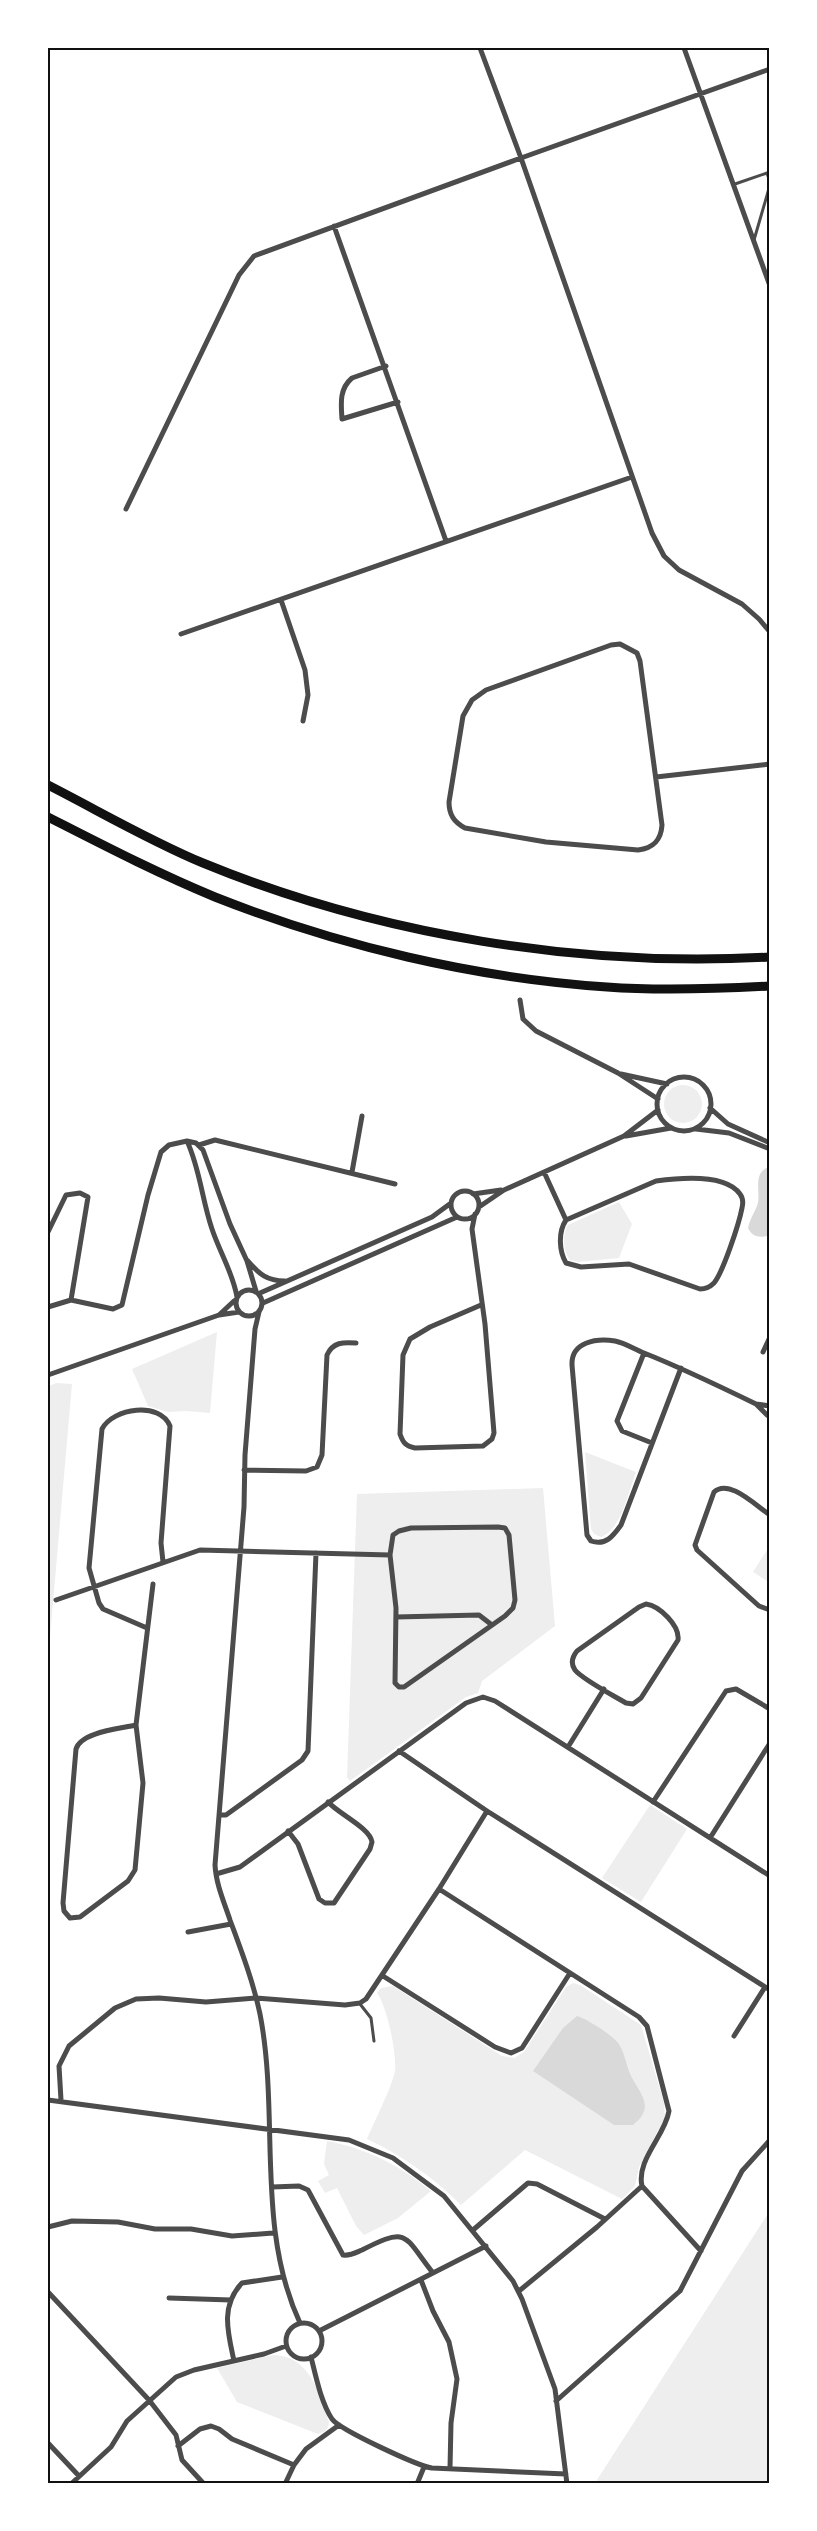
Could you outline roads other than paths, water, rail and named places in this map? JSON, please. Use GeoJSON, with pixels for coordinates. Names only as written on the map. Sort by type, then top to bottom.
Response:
{"type":"FeatureCollection","features":[{"type":"Feature","properties":{"kind":"main road"},"geometry":{"type":"LineString","coordinates":[[48,785],[202,862],[300,899],[429,930],[519,946],[635,958],[720,960],[770,957]]}},
{"type":"Feature","properties":{"kind":"main road"},"geometry":{"type":"LineString","coordinates":[[48,817],[172,879],[241,906],[310,931],[427,961],[555,983],[608,987],[701,989],[770,986]]}},
{"type":"Feature","properties":{"kind":"main road"},"geometry":{"type":"LineString","coordinates":[[720,960],[748,953],[770,952]]}},
{"type":"Feature","properties":{"kind":"street"},"geometry":{"type":"LineString","coordinates":[[480,48],[521,158],[652,533],[664,556],[679,570],[742,604],[770,632]]}},
{"type":"Feature","properties":{"kind":"street"},"geometry":{"type":"LineString","coordinates":[[684,48],[735,184],[770,286]]}},
{"type":"Feature","properties":{"kind":"street"},"geometry":{"type":"LineString","coordinates":[[126,509],[246,264],[254,256],[770,69]]}},
{"type":"Feature","properties":{"kind":"street"},"geometry":{"type":"LineString","coordinates":[[334,226],[386,366],[446,541]]}},
{"type":"Feature","properties":{"kind":"street"},"geometry":{"type":"LineString","coordinates":[[386,366],[348,382],[342,396],[342,419],[398,402]]}},
{"type":"Feature","properties":{"kind":"street"},"geometry":{"type":"LineString","coordinates":[[181,634],[632,477]]}},
{"type":"Feature","properties":{"kind":"street"},"geometry":{"type":"LineString","coordinates":[[281,600],[308,683],[308,696],[303,721]]}},
{"type":"Feature","properties":{"kind":"street"},"geometry":{"type":"LineString","coordinates":[[620,644],[630,647],[637,653],[640,660],[656,777],[661,832],[658,840],[649,848],[638,850],[546,842],[465,828],[454,820],[449,810],[463,716],[472,700],[486,690],[610,645],[620,644]]}},
{"type":"Feature","properties":{"kind":"street"},"geometry":{"type":"LineString","coordinates":[[656,777],[770,764]]}},
{"type":"Feature","properties":{"kind":"street"},"geometry":{"type":"LineString","coordinates":[[520,1000],[523,1018],[536,1031],[618,1073],[658,1099]]}},
{"type":"Feature","properties":{"kind":"street"},"geometry":{"type":"LineString","coordinates":[[618,1073],[667,1084]]}},
{"type":"Feature","properties":{"kind":"street"},"geometry":{"type":"LineString","coordinates":[[694,1129],[705,1120],[710,1108],[708,1094],[703,1086],[695,1080],[680,1078],[667,1084],[658,1099],[658,1110],[661,1119],[672,1128],[681,1131],[694,1129],[728,1133],[770,1149]]}},
{"type":"Feature","properties":{"kind":"street"},"geometry":{"type":"LineString","coordinates":[[710,1108],[728,1124],[770,1143]]}},
{"type":"Feature","properties":{"kind":"street"},"geometry":{"type":"LineString","coordinates":[[481,1305],[417,1333],[405,1347],[400,1434],[407,1446],[415,1448],[484,1446],[492,1439],[493,1426],[481,1305],[472,1229],[475,1214],[479,1207],[504,1190],[624,1136],[658,1110]]}},
{"type":"Feature","properties":{"kind":"street"},"geometry":{"type":"LineString","coordinates":[[352,1172],[362,1116]]}},
{"type":"Feature","properties":{"kind":"street"},"geometry":{"type":"LineString","coordinates":[[624,1136],[672,1128]]}},
{"type":"Feature","properties":{"kind":"street"},"geometry":{"type":"LineString","coordinates":[[48,1307],[70,1300],[113,1309],[122,1305],[160,1152],[169,1146],[187,1141],[199,1145],[215,1140],[396,1184]]}},
{"type":"Feature","properties":{"kind":"street"},"geometry":{"type":"LineString","coordinates":[[187,1141],[200,1176],[212,1229],[234,1277],[239,1312]]}},
{"type":"Feature","properties":{"kind":"street"},"geometry":{"type":"LineString","coordinates":[[199,1145],[263,1303]]}},
{"type":"Feature","properties":{"kind":"street"},"geometry":{"type":"LineString","coordinates":[[544,1172],[566,1220],[561,1232],[561,1239],[564,1260],[569,1265],[581,1267],[629,1264],[700,1290],[709,1287],[718,1276],[737,1226],[743,1202],[740,1194],[734,1188],[713,1180],[672,1179],[656,1181],[566,1220]]}},
{"type":"Feature","properties":{"kind":"street"},"geometry":{"type":"LineString","coordinates":[[219,1315],[245,1291],[258,1292],[288,1281],[353,1250],[432,1217],[451,1203],[461,1192],[473,1194],[504,1190]]}},
{"type":"Feature","properties":{"kind":"street"},"geometry":{"type":"LineString","coordinates":[[48,1232],[66,1196],[80,1193],[88,1197],[70,1300]]}},
{"type":"Feature","properties":{"kind":"street"},"geometry":{"type":"LineString","coordinates":[[473,1194],[479,1207]]}},
{"type":"Feature","properties":{"kind":"street"},"geometry":{"type":"LineString","coordinates":[[451,1203],[460,1218],[472,1229]]}},
{"type":"Feature","properties":{"kind":"street"},"geometry":{"type":"LineString","coordinates":[[300,2323],[282,2277],[273,2233],[270,2092],[256,1998],[216,1874],[219,1815],[241,1550],[244,1470],[255,1329],[263,1303],[460,1218],[475,1214]]}},
{"type":"Feature","properties":{"kind":"street"},"geometry":{"type":"LineString","coordinates":[[247,1261],[260,1275],[269,1280],[288,1281]]}},
{"type":"Feature","properties":{"kind":"street"},"geometry":{"type":"LineString","coordinates":[[48,1375],[219,1315],[239,1312],[248,1316],[255,1329]]}},
{"type":"Feature","properties":{"kind":"street"},"geometry":{"type":"LineString","coordinates":[[248,1316],[259,1312]]}},
{"type":"Feature","properties":{"kind":"street"},"geometry":{"type":"LineString","coordinates":[[764,1352],[770,1337]]}},
{"type":"Feature","properties":{"kind":"street"},"geometry":{"type":"LineString","coordinates":[[681,1368],[621,1525],[606,1542],[598,1544],[591,1541],[587,1535],[572,1358],[578,1347],[584,1343],[619,1342],[681,1368],[756,1404],[770,1407],[767,1415]]}},
{"type":"Feature","properties":{"kind":"street"},"geometry":{"type":"LineString","coordinates":[[244,1470],[306,1471],[317,1467],[322,1455],[327,1355],[331,1347],[338,1343],[356,1343]]}},
{"type":"Feature","properties":{"kind":"street"},"geometry":{"type":"LineString","coordinates":[[644,1353],[617,1421],[622,1431],[652,1443]]}},
{"type":"Feature","properties":{"kind":"street"},"geometry":{"type":"LineString","coordinates":[[756,1404],[770,1421]]}},
{"type":"Feature","properties":{"kind":"street"},"geometry":{"type":"LineString","coordinates":[[147,1628],[103,1609],[99,1603],[89,1568],[101,1432],[109,1420],[134,1409],[163,1417],[170,1426],[161,1543],[163,1562]]}},
{"type":"Feature","properties":{"kind":"street"},"geometry":{"type":"LineString","coordinates":[[770,1515],[734,1490],[720,1487],[714,1492],[695,1545],[697,1550],[759,1606],[770,1610]]}},
{"type":"Feature","properties":{"kind":"street"},"geometry":{"type":"LineString","coordinates":[[421,1528],[505,1528],[511,1544],[515,1600],[513,1608],[404,1687],[399,1687],[395,1683],[396,1617],[390,1555],[393,1535],[399,1531],[421,1528]]}},
{"type":"Feature","properties":{"kind":"street"},"geometry":{"type":"LineString","coordinates":[[56,1600],[200,1550],[390,1555]]}},
{"type":"Feature","properties":{"kind":"street"},"geometry":{"type":"LineString","coordinates":[[219,1815],[226,1815],[302,1760],[308,1751],[316,1553]]}},
{"type":"Feature","properties":{"kind":"street"},"geometry":{"type":"LineString","coordinates":[[136,1725],[86,1736],[77,1745],[63,1903],[64,1911],[70,1918],[80,1917],[128,1881],[135,1870],[143,1783],[136,1725],[153,1584]]}},
{"type":"Feature","properties":{"kind":"street"},"geometry":{"type":"LineString","coordinates":[[646,1604],[654,1606],[677,1628],[676,1643],[636,1702],[626,1703],[604,1690],[575,1670],[572,1660],[575,1654],[639,1607],[646,1604]]}},
{"type":"Feature","properties":{"kind":"street"},"geometry":{"type":"LineString","coordinates":[[396,1617],[479,1615],[492,1625]]}},
{"type":"Feature","properties":{"kind":"street"},"geometry":{"type":"LineString","coordinates":[[653,1802],[726,1691],[736,1689],[770,1710]]}},
{"type":"Feature","properties":{"kind":"street"},"geometry":{"type":"LineString","coordinates":[[568,1748],[604,1690]]}},
{"type":"Feature","properties":{"kind":"street"},"geometry":{"type":"LineString","coordinates":[[216,1874],[240,1867],[466,1703],[482,1697],[495,1701],[767,1875],[770,1866]]}},
{"type":"Feature","properties":{"kind":"street"},"geometry":{"type":"LineString","coordinates":[[710,1838],[770,1743]]}},
{"type":"Feature","properties":{"kind":"street"},"geometry":{"type":"LineString","coordinates":[[399,1751],[487,1811],[767,1989],[734,2036]]}},
{"type":"Feature","properties":{"kind":"street"},"geometry":{"type":"LineString","coordinates":[[288,1831],[298,1844],[319,1899],[328,1904],[334,1902],[370,1849],[372,1842],[367,1831],[338,1813],[328,1802]]}},
{"type":"Feature","properties":{"kind":"street"},"geometry":{"type":"LineString","coordinates":[[60,2100],[58,2074],[65,2052],[75,2040],[115,2008],[146,1997],[206,2002],[256,1998],[345,2006],[360,2003],[371,1993],[383,1976],[440,1889],[487,1811]]}},
{"type":"Feature","properties":{"kind":"street"},"geometry":{"type":"LineString","coordinates":[[440,1889],[639,2017],[649,2032],[669,2111],[667,2121],[642,2172],[642,2186],[701,2251]]}},
{"type":"Feature","properties":{"kind":"street"},"geometry":{"type":"LineString","coordinates":[[188,1932],[231,1924]]}},
{"type":"Feature","properties":{"kind":"street"},"geometry":{"type":"LineString","coordinates":[[383,1976],[495,2046],[511,2053],[522,2048],[570,1972]]}},
{"type":"Feature","properties":{"kind":"street"},"geometry":{"type":"LineString","coordinates":[[48,2100],[60,2100],[342,2138],[374,2148],[424,2179],[444,2196],[473,2230],[503,2266],[519,2291],[550,2374],[556,2401],[567,2484]]}},
{"type":"Feature","properties":{"kind":"street"},"geometry":{"type":"LineString","coordinates":[[556,2401],[675,2297],[685,2284],[742,2171],[770,2140]]}},
{"type":"Feature","properties":{"kind":"street"},"geometry":{"type":"LineString","coordinates":[[473,2230],[528,2183],[534,2183],[605,2219]]}},
{"type":"Feature","properties":{"kind":"street"},"geometry":{"type":"LineString","coordinates":[[272,2187],[299,2186],[308,2190],[343,2255],[351,2255],[386,2237],[399,2235],[406,2239],[433,2273]]}},
{"type":"Feature","properties":{"kind":"street"},"geometry":{"type":"LineString","coordinates":[[519,2291],[642,2186]]}},
{"type":"Feature","properties":{"kind":"street"},"geometry":{"type":"LineString","coordinates":[[48,2227],[72,2221],[118,2222],[155,2229],[191,2229],[232,2236],[273,2233]]}},
{"type":"Feature","properties":{"kind":"street"},"geometry":{"type":"LineString","coordinates":[[319,2331],[486,2246]]}},
{"type":"Feature","properties":{"kind":"street"},"geometry":{"type":"LineString","coordinates":[[234,2361],[227,2327],[231,2300],[242,2283],[282,2277]]}},
{"type":"Feature","properties":{"kind":"street"},"geometry":{"type":"LineString","coordinates":[[420,2280],[432,2310],[449,2342],[457,2379],[451,2423],[450,2468]]}},
{"type":"Feature","properties":{"kind":"street"},"geometry":{"type":"LineString","coordinates":[[48,2292],[149,2400],[172,2428],[182,2460],[204,2484]]}},
{"type":"Feature","properties":{"kind":"street"},"geometry":{"type":"LineString","coordinates":[[169,2298],[231,2300]]}},
{"type":"Feature","properties":{"kind":"street"},"geometry":{"type":"LineString","coordinates":[[300,2323],[310,2324],[319,2331],[321,2346],[311,2357],[296,2357],[286,2346],[288,2332],[300,2323]]}},
{"type":"Feature","properties":{"kind":"street"},"geometry":{"type":"LineString","coordinates":[[72,2484],[111,2447],[127,2421],[167,2383],[183,2373],[286,2346]]}},
{"type":"Feature","properties":{"kind":"street"},"geometry":{"type":"LineString","coordinates":[[311,2357],[317,2381],[331,2417],[340,2425],[424,2467],[566,2474]]}},
{"type":"Feature","properties":{"kind":"street"},"geometry":{"type":"LineString","coordinates":[[285,2484],[294,2465],[313,2442],[340,2425]]}},
{"type":"Feature","properties":{"kind":"street"},"geometry":{"type":"LineString","coordinates":[[178,2446],[200,2429],[210,2426],[219,2428],[232,2439],[294,2465]]}},
{"type":"Feature","properties":{"kind":"street"},"geometry":{"type":"LineString","coordinates":[[48,2443],[79,2476]]}},
{"type":"Feature","properties":{"kind":"street"},"geometry":{"type":"LineString","coordinates":[[417,2484],[424,2467]]}},
{"type":"Feature","properties":{"kind":"lane"},"geometry":{"type":"LineString","coordinates":[[735,184],[767,173],[770,184],[754,240]]}},
{"type":"Feature","properties":{"kind":"lane"},"geometry":{"type":"LineString","coordinates":[[360,2003],[371,2018],[374,2041]]}}]}
